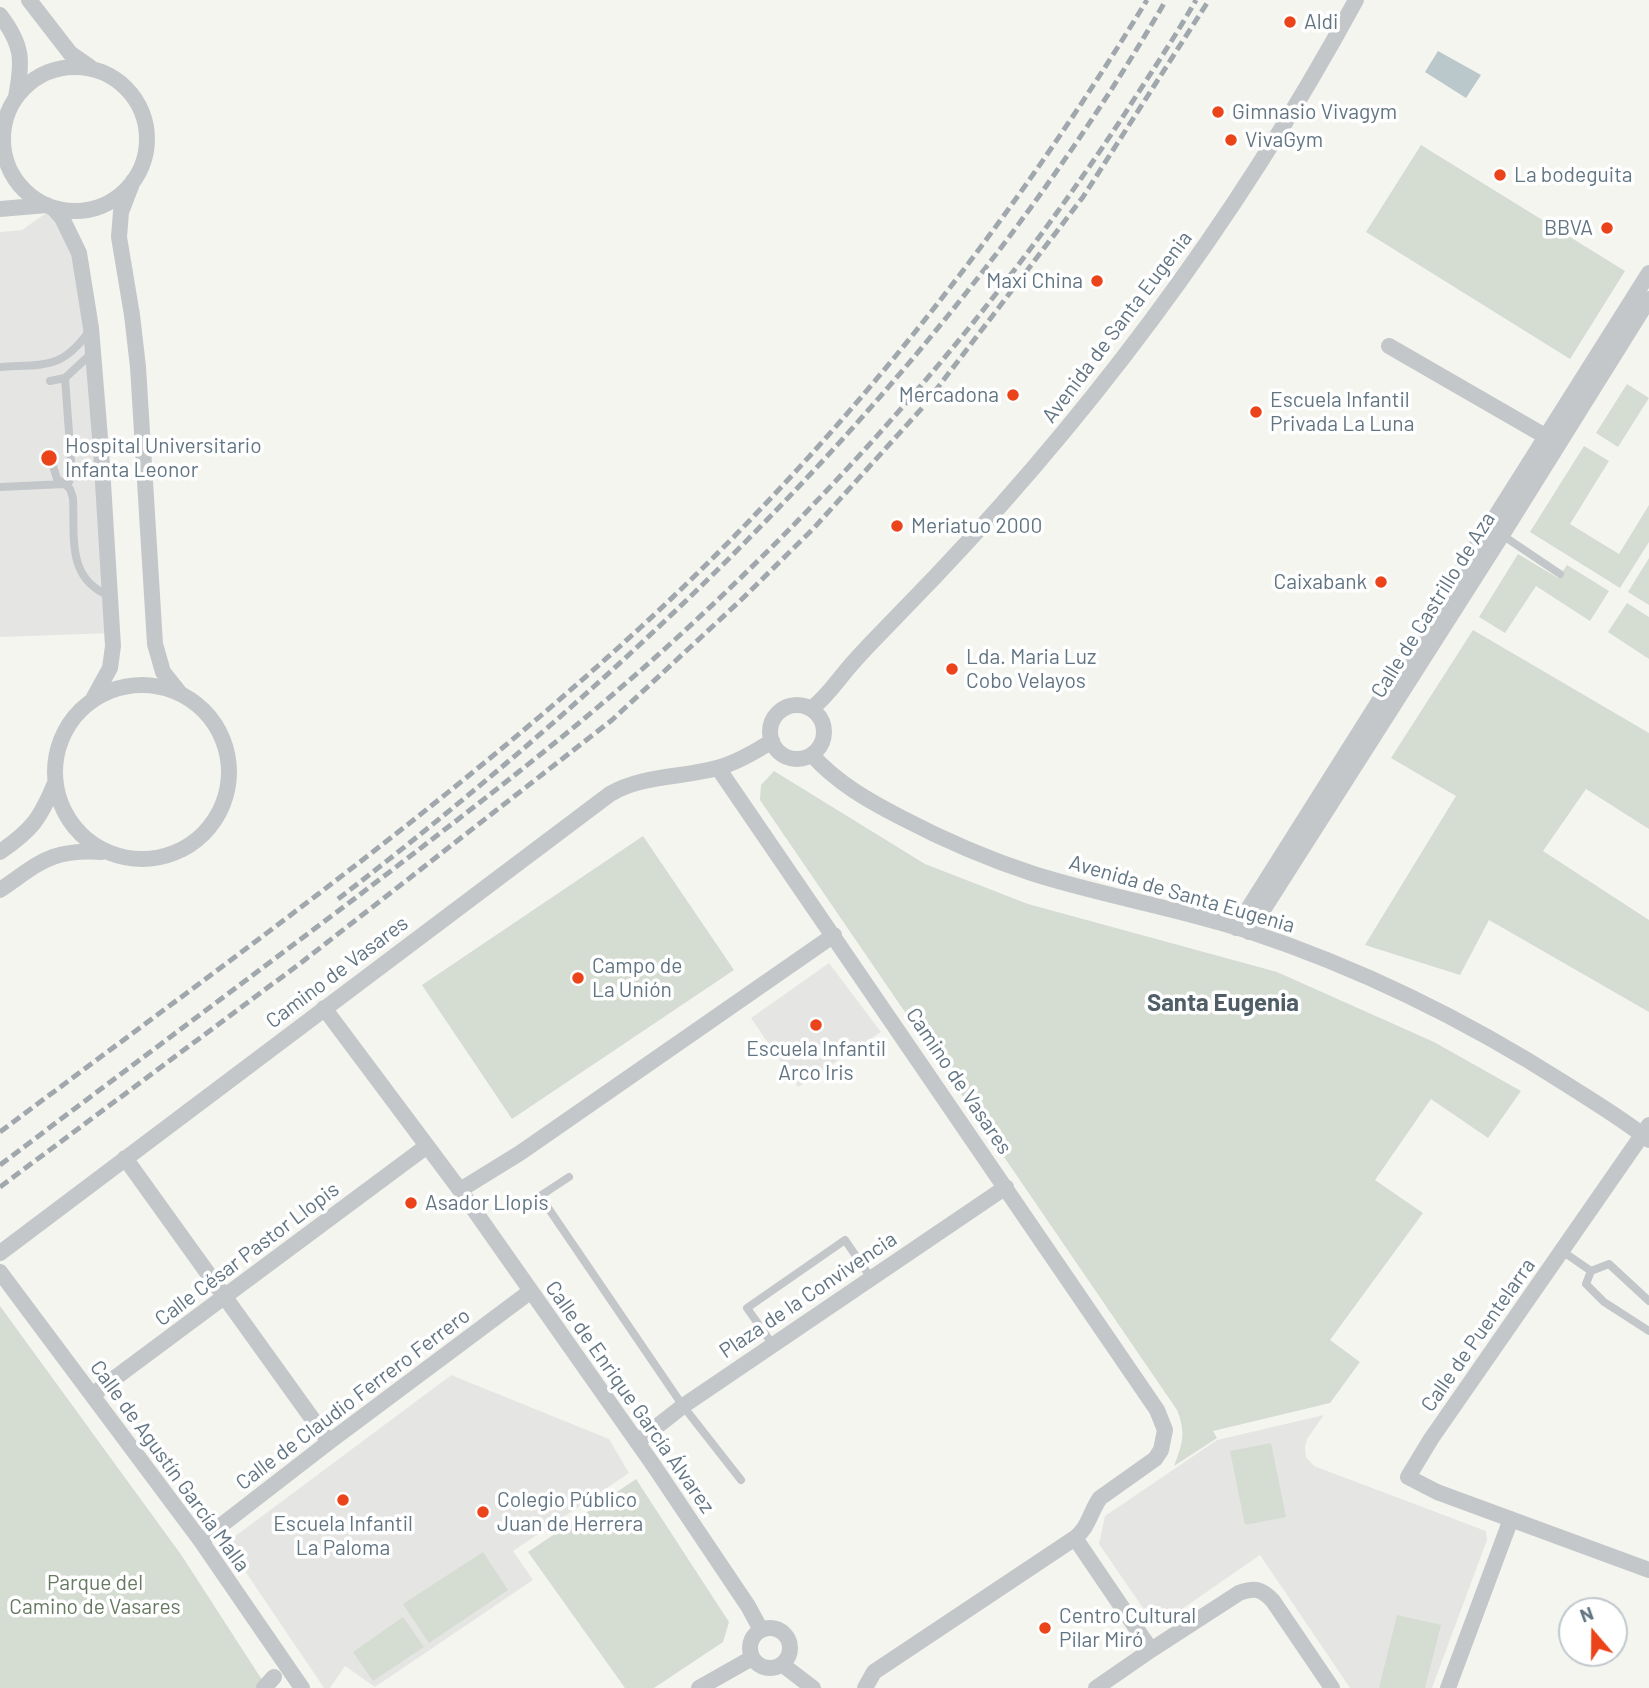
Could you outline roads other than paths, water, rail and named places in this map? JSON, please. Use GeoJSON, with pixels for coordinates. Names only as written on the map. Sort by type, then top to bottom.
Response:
{"type":"FeatureCollection","features":[{"type":"Feature","properties":{"kind":"street"},"geometry":{"type":"LineString","coordinates":[[30,0],[70,53],[95,70]]}},
{"type":"Feature","properties":{"kind":"street","name":"Avenida de Santa Eugenia"},"geometry":{"type":"LineString","coordinates":[[811,709],[824,699],[863,650],[992,517],[1130,350],[1240,194],[1321,63],[1356,0]]}},
{"type":"Feature","properties":{"kind":"street"},"geometry":{"type":"LineString","coordinates":[[0,15],[18,43],[21,62],[16,97],[2,128],[4,148],[13,175],[23,189],[50,206],[71,233],[79,253],[94,351],[112,657],[106,677],[93,700],[71,722],[62,738],[56,755],[55,783],[59,802],[67,818],[90,844],[124,858],[146,860],[167,857],[200,838],[223,807],[229,789],[230,768],[220,733],[211,718],[197,704],[164,687],[131,685],[115,689],[93,700]]}},
{"type":"Feature","properties":{"kind":"street"},"geometry":{"type":"LineString","coordinates":[[16,97],[35,79],[70,67],[106,74],[127,89],[141,110],[147,136],[146,150],[121,212],[119,237],[138,367],[155,644],[163,672],[181,694]]}},
{"type":"Feature","properties":{"kind":"street"},"geometry":{"type":"LineString","coordinates":[[0,209],[50,206],[84,211],[123,192],[133,181]]}},
{"type":"Feature","properties":{"kind":"street","name":"Calle de Castrillo de Aza"},"geometry":{"type":"LineString","coordinates":[[1243,930],[1545,436],[1649,273]]}},
{"type":"Feature","properties":{"kind":"street","name":"Calle de Castrillo de Aza"},"geometry":{"type":"LineString","coordinates":[[1243,930],[1502,535],[1649,299]]}},
{"type":"Feature","properties":{"kind":"street"},"geometry":{"type":"LineString","coordinates":[[1389,346],[1545,436]]}},
{"type":"Feature","properties":{"kind":"street"},"geometry":{"type":"LineString","coordinates":[[802,705],[811,709],[822,723],[824,736],[821,745],[812,755],[802,760],[783,757],[772,741],[770,729],[773,719],[779,711],[789,706],[802,705]]}},
{"type":"Feature","properties":{"kind":"street","name":"Camino de Vasares"},"geometry":{"type":"LineString","coordinates":[[0,1253],[619,789],[642,781],[718,768],[772,741]]}},
{"type":"Feature","properties":{"kind":"street","name":"Avenida de Santa Eugenia"},"geometry":{"type":"LineString","coordinates":[[812,755],[845,785],[878,806],[934,835],[981,855],[1048,878],[1243,930],[1362,974],[1461,1021],[1647,1133]]}},
{"type":"Feature","properties":{"kind":"street","name":"Camino de Vasares"},"geometry":{"type":"LineString","coordinates":[[718,768],[1101,1324],[1162,1421],[1164,1440],[1155,1459],[1100,1498],[1088,1523],[1074,1538]]}},
{"type":"Feature","properties":{"kind":"street"},"geometry":{"type":"LineString","coordinates":[[0,852],[37,822],[55,783]]}},
{"type":"Feature","properties":{"kind":"street"},"geometry":{"type":"LineString","coordinates":[[0,890],[52,855],[77,850],[105,852]]}},
{"type":"Feature","properties":{"kind":"street"},"geometry":{"type":"LineString","coordinates":[[460,1190],[520,1153],[834,935]]}},
{"type":"Feature","properties":{"kind":"street","name":"Calle de Enrique García Álvarez"},"geometry":{"type":"LineString","coordinates":[[324,1008],[460,1190],[638,1442],[748,1606],[761,1630]]}},
{"type":"Feature","properties":{"kind":"street","name":"Calle de Puentelarra"},"geometry":{"type":"LineString","coordinates":[[1647,1133],[1437,1430],[1408,1477],[1425,1487],[1649,1570]]}},
{"type":"Feature","properties":{"kind":"street","name":"Calle César Pastor Llopis"},"geometry":{"type":"LineString","coordinates":[[92,1395],[427,1146]]}},
{"type":"Feature","properties":{"kind":"street"},"geometry":{"type":"LineString","coordinates":[[125,1158],[328,1442]]}},
{"type":"Feature","properties":{"kind":"street","name":"Plaza de la Convivencia"},"geometry":{"type":"LineString","coordinates":[[638,1442],[683,1406],[1006,1187]]}},
{"type":"Feature","properties":{"kind":"street","name":"Calle de Agustín García Malla"},"geometry":{"type":"LineString","coordinates":[[0,1272],[201,1541],[302,1688]]}},
{"type":"Feature","properties":{"kind":"street","name":"Calle de Claudio Ferrero Ferrero"},"geometry":{"type":"LineString","coordinates":[[201,1541],[328,1442],[531,1291]]}},
{"type":"Feature","properties":{"kind":"street"},"geometry":{"type":"LineString","coordinates":[[1448,1688],[1511,1519]]}},
{"type":"Feature","properties":{"kind":"street"},"geometry":{"type":"LineString","coordinates":[[865,1688],[874,1672],[1074,1538],[1151,1650]]}},
{"type":"Feature","properties":{"kind":"street"},"geometry":{"type":"LineString","coordinates":[[1096,1688],[1239,1593],[1251,1589],[1261,1590],[1273,1601],[1332,1688]]}},
{"type":"Feature","properties":{"kind":"street"},"geometry":{"type":"LineString","coordinates":[[783,1665],[790,1654],[789,1640],[781,1631],[767,1628],[761,1630],[752,1639],[752,1658],[766,1668],[783,1665],[813,1688]]}},
{"type":"Feature","properties":{"kind":"street"},"geometry":{"type":"LineString","coordinates":[[699,1688],[752,1658]]}},
{"type":"Feature","properties":{"kind":"lane"},"geometry":{"type":"LineString","coordinates":[[0,367],[56,362],[73,352],[92,328]]}},
{"type":"Feature","properties":{"kind":"lane"},"geometry":{"type":"LineString","coordinates":[[50,381],[65,377],[94,351]]}},
{"type":"Feature","properties":{"kind":"lane"},"geometry":{"type":"LineString","coordinates":[[0,487],[65,484],[72,478],[65,377]]}},
{"type":"Feature","properties":{"kind":"lane"},"geometry":{"type":"LineString","coordinates":[[53,466],[57,479],[70,489],[73,498],[77,562],[81,575],[95,590],[110,596]]}},
{"type":"Feature","properties":{"kind":"lane"},"geometry":{"type":"LineString","coordinates":[[1502,535],[1560,574]]}},
{"type":"Feature","properties":{"kind":"lane"},"geometry":{"type":"LineString","coordinates":[[569,1177],[540,1196],[683,1406],[741,1480]]}},
{"type":"Feature","properties":{"kind":"lane"},"geometry":{"type":"LineString","coordinates":[[773,1345],[747,1308],[845,1240],[871,1278]]}},
{"type":"Feature","properties":{"kind":"lane"},"geometry":{"type":"LineString","coordinates":[[1562,1251],[1591,1271]]}},
{"type":"Feature","properties":{"kind":"lane"},"geometry":{"type":"LineString","coordinates":[[1649,1301],[1609,1264],[1591,1271],[1586,1284],[1604,1301],[1649,1331]]}},
{"type":"Feature","properties":{"kind":"railway"},"geometry":{"type":"LineString","coordinates":[[0,1132],[408,825],[565,695],[714,557],[784,484],[916,331],[1037,169],[1147,0]]}},
{"type":"Feature","properties":{"kind":"railway"},"geometry":{"type":"LineString","coordinates":[[338,899],[458,803],[575,703],[688,599],[796,489],[899,375],[995,255],[1085,130],[1166,0]]}},
{"type":"Feature","properties":{"kind":"railway"},"geometry":{"type":"LineString","coordinates":[[0,1165],[522,769],[642,669],[742,576],[862,453],[973,323],[1076,186],[1196,0]]}},
{"type":"Feature","properties":{"kind":"railway"},"geometry":{"type":"LineString","coordinates":[[0,1187],[302,962],[612,720],[742,599],[813,529],[923,407],[1083,197],[1209,0]]}},
{"type":"Feature","properties":{"kind":"place","name":"Aldi"},"geometry":{"type":"Point","coordinates":[1290,22]}},
{"type":"Feature","properties":{"kind":"place","name":"Gimnasio Vivagym"},"geometry":{"type":"Point","coordinates":[1218,112]}},
{"type":"Feature","properties":{"kind":"place","name":"VivaGym"},"geometry":{"type":"Point","coordinates":[1231,140]}},
{"type":"Feature","properties":{"kind":"place","name":"La bodeguita"},"geometry":{"type":"Point","coordinates":[1500,175]}},
{"type":"Feature","properties":{"kind":"place","name":"BBVA"},"geometry":{"type":"Point","coordinates":[1607,228]}},
{"type":"Feature","properties":{"kind":"place","name":"Maxi China"},"geometry":{"type":"Point","coordinates":[1097,281]}},
{"type":"Feature","properties":{"kind":"place","name":"Mercadona"},"geometry":{"type":"Point","coordinates":[1013,395]}},
{"type":"Feature","properties":{"kind":"place","name":"Escuela Infantil Privada La Luna"},"geometry":{"type":"Point","coordinates":[1256,412]}},
{"type":"Feature","properties":{"kind":"place","name":"Hospital Universitario Infanta Leonor"},"geometry":{"type":"Point","coordinates":[49,458]}},
{"type":"Feature","properties":{"kind":"place","name":"Meriatuo 2000"},"geometry":{"type":"Point","coordinates":[897,526]}},
{"type":"Feature","properties":{"kind":"place","name":"Caixabank"},"geometry":{"type":"Point","coordinates":[1381,582]}},
{"type":"Feature","properties":{"kind":"place","name":"Lda. Maria Luz Cobo Velayos"},"geometry":{"type":"Point","coordinates":[952,669]}},
{"type":"Feature","properties":{"kind":"place","name":"Campo de La Unión"},"geometry":{"type":"Point","coordinates":[578,978]}},
{"type":"Feature","properties":{"kind":"place","name":"Escuela Infantil Arco Iris"},"geometry":{"type":"Point","coordinates":[816,1025]}},
{"type":"Feature","properties":{"kind":"place","name":"Asador Llopis"},"geometry":{"type":"Point","coordinates":[411,1203]}},
{"type":"Feature","properties":{"kind":"place","name":"Escuela Infantil La Paloma"},"geometry":{"type":"Point","coordinates":[343,1500]}},
{"type":"Feature","properties":{"kind":"place","name":"Colegio Público Juan de Herrera"},"geometry":{"type":"Point","coordinates":[483,1512]}},
{"type":"Feature","properties":{"kind":"place","name":"Centro Cultural Pilar Miró"},"geometry":{"type":"Point","coordinates":[1045,1628]}},
{"type":"Feature","properties":{"kind":"district","name":"Santa Eugenia"},"geometry":{"type":"Point","coordinates":[1223,1003]}},
{"type":"Feature","properties":{"kind":"park label","name":"Parque del Camino de Vasares"},"geometry":{"type":"Point","coordinates":[95,1595]}}]}
